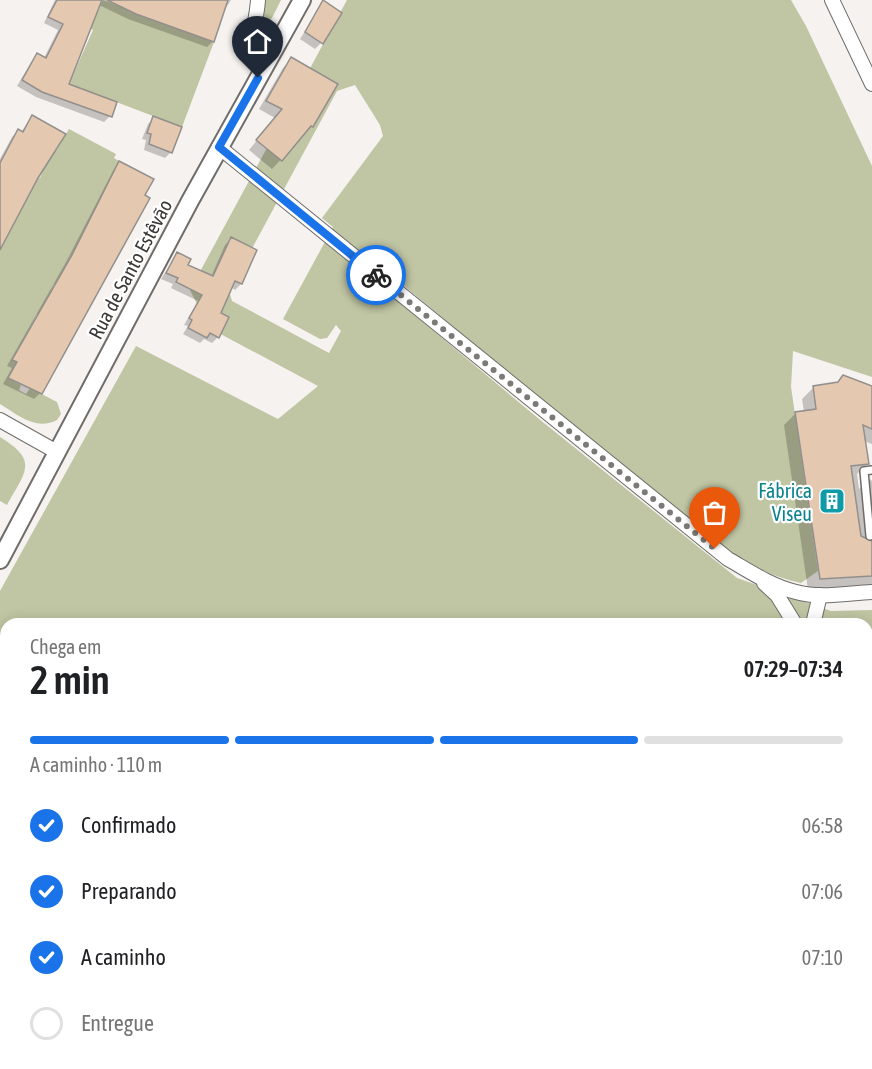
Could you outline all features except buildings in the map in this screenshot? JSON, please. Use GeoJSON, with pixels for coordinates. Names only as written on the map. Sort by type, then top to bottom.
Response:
{"type":"FeatureCollection","features":[{"type":"Feature","properties":{"kind":"street"},"geometry":{"type":"LineString","coordinates":[[258,0],[254,25],[255,44],[268,59]]}},
{"type":"Feature","properties":{"kind":"street","name":"Rua de Santo Estêvão"},"geometry":{"type":"LineString","coordinates":[[0,560],[219,147],[302,0]]}},
{"type":"Feature","properties":{"kind":"street"},"geometry":{"type":"LineString","coordinates":[[832,0],[872,84]]}},
{"type":"Feature","properties":{"kind":"street"},"geometry":{"type":"LineString","coordinates":[[219,147],[703,540],[753,573],[777,595],[791,618]]}},
{"type":"Feature","properties":{"kind":"street"},"geometry":{"type":"LineString","coordinates":[[0,420],[57,452]]}},
{"type":"Feature","properties":{"kind":"street"},"geometry":{"type":"LineString","coordinates":[[753,573],[796,592],[820,595],[872,592]]}},
{"type":"Feature","properties":{"kind":"street"},"geometry":{"type":"LineString","coordinates":[[814,618],[820,595]]}},
{"type":"Feature","properties":{"kind":"lane"},"geometry":{"type":"LineString","coordinates":[[870,536],[870,516],[864,471],[872,470]]}},
{"type":"Feature","properties":{"kind":"green space"},"geometry":{"type":"Polygon","coordinates":[[[103,0],[214,42],[182,127],[69,84],[93,30],[90,28],[103,0]]]}},
{"type":"Feature","properties":{"kind":"green space"},"geometry":{"type":"Polygon","coordinates":[[[265,0],[281,0],[272,18],[267,22],[264,20],[265,0]]]}},
{"type":"Feature","properties":{"kind":"green space"},"geometry":{"type":"Polygon","coordinates":[[[347,0],[791,0],[806,26],[872,166],[872,377],[793,351],[791,387],[818,571],[801,583],[775,576],[729,552],[706,537],[396,279],[388,293],[539,419],[737,578],[831,611],[872,610],[872,618],[0,618],[0,591],[136,346],[278,419],[318,386],[200,323],[197,304],[190,290],[347,0]],[[355,85],[337,91],[229,291],[232,301],[329,353],[341,331],[336,325],[327,338],[320,339],[283,319],[333,227],[322,218],[383,136],[380,125],[355,85]],[[371,259],[364,272],[377,283],[384,269],[371,259]]]}},
{"type":"Feature","properties":{"kind":"green space"},"geometry":{"type":"Polygon","coordinates":[[[69,129],[116,154],[114,158],[119,161],[76,257],[71,255],[59,286],[54,284],[41,315],[37,314],[30,328],[34,330],[26,346],[21,344],[12,360],[17,362],[8,378],[21,385],[19,390],[26,394],[30,388],[57,402],[61,414],[57,420],[42,424],[20,417],[0,404],[0,241],[6,238],[30,194],[28,192],[36,176],[40,178],[52,147],[57,150],[69,129]]]}},
{"type":"Feature","properties":{"kind":"green space"},"geometry":{"type":"Polygon","coordinates":[[[0,437],[20,453],[25,467],[7,505],[0,501],[0,437]]]}},
{"type":"Feature","properties":{"kind":"way so far"},"geometry":{"type":"LineString","coordinates":[[376,275],[715,549]]}},
{"type":"Feature","properties":{"kind":"place","name":"Fábrica Viseu"},"geometry":{"type":"Point","coordinates":[832,501]}},
{"type":"Feature","properties":{"kind":"route"},"geometry":{"type":"LineString","coordinates":[[258,78],[219,147],[376,275]]}}]}
